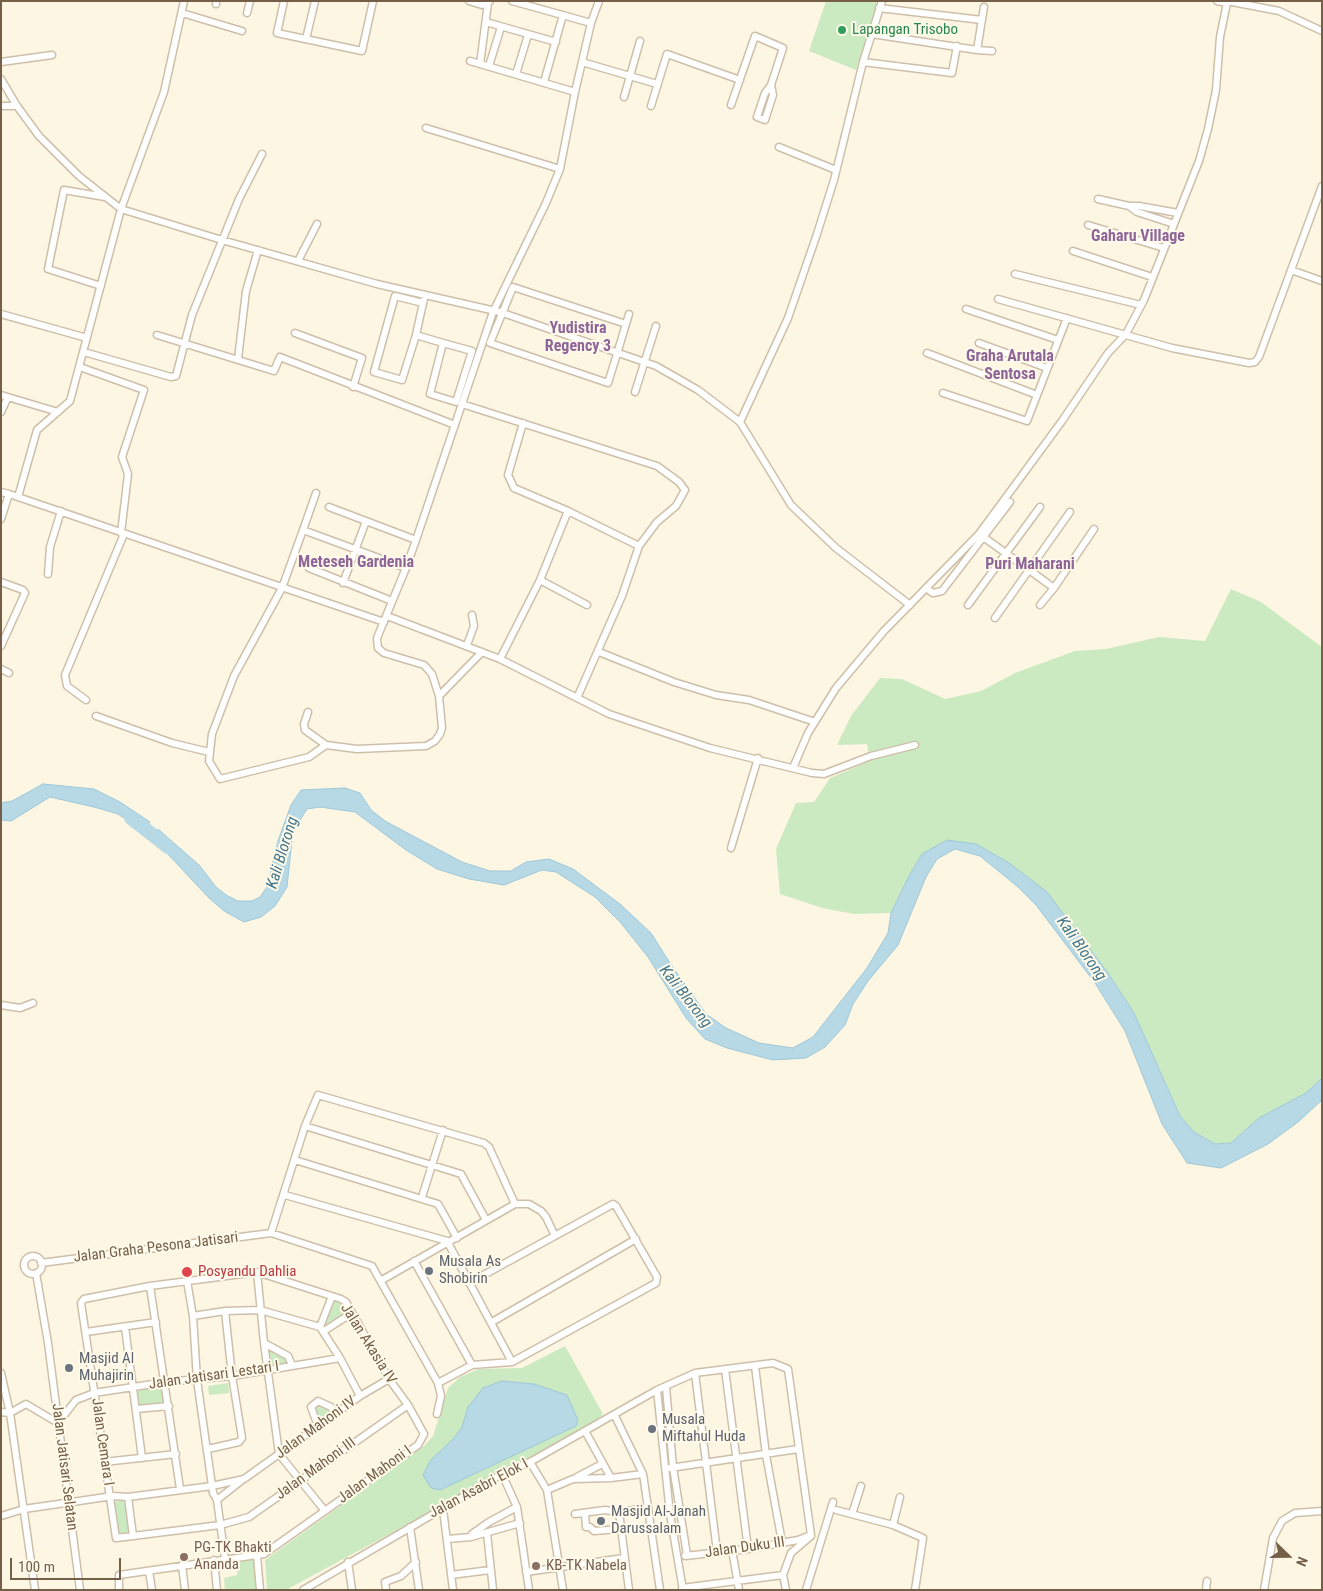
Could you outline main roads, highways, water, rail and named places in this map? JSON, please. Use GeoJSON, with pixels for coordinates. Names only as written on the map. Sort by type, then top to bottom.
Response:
{"type":"FeatureCollection","features":[{"type":"Feature","properties":{"kind":"water"},"geometry":{"type":"Polygon","coordinates":[[[43,784],[94,789],[120,802],[150,822],[143,831],[118,814],[50,797],[11,821],[1,820],[1,803],[12,801],[43,784]]]}},
{"type":"Feature","properties":{"kind":"water"},"geometry":{"type":"Polygon","coordinates":[[[345,788],[360,793],[371,810],[385,821],[462,862],[490,871],[511,871],[526,862],[549,859],[573,869],[620,904],[651,933],[706,1014],[726,1028],[759,1043],[793,1048],[813,1037],[867,968],[888,933],[891,913],[922,854],[947,840],[976,844],[1009,863],[1047,892],[1108,973],[1134,1013],[1180,1116],[1194,1132],[1215,1144],[1231,1143],[1259,1118],[1306,1093],[1322,1078],[1322,1100],[1298,1122],[1268,1144],[1221,1168],[1187,1163],[1162,1124],[1125,1031],[1095,983],[1036,905],[1018,887],[980,856],[955,849],[937,859],[926,877],[898,945],[868,981],[853,1004],[845,1025],[825,1047],[806,1058],[773,1060],[727,1048],[705,1039],[686,1018],[648,957],[620,922],[595,897],[556,872],[542,870],[504,885],[469,879],[437,869],[406,850],[355,812],[320,807],[307,809],[297,825],[292,840],[287,887],[275,906],[261,917],[244,922],[224,911],[209,898],[164,850],[151,840],[158,829],[199,865],[216,887],[226,895],[238,901],[252,901],[260,897],[267,887],[278,841],[291,805],[301,790],[345,788]]]}},
{"type":"Feature","properties":{"kind":"water"},"geometry":{"type":"Polygon","coordinates":[[[502,1381],[534,1384],[567,1395],[578,1420],[576,1426],[440,1490],[431,1488],[423,1475],[430,1461],[454,1438],[462,1427],[468,1407],[483,1388],[502,1381]]]}},
{"type":"Feature","properties":{"kind":"waterway","name":"Kali Blorong"},"geometry":{"type":"LineString","coordinates":[[131,818],[168,847]]}},
{"type":"Feature","properties":{"kind":"place","name":"Lapangan Trisobo"},"geometry":{"type":"Point","coordinates":[842,30]}},
{"type":"Feature","properties":{"kind":"place","name":"Musala As Shobirin"},"geometry":{"type":"Point","coordinates":[429,1271]}},
{"type":"Feature","properties":{"kind":"place","name":"Posyandu Dahlia"},"geometry":{"type":"Point","coordinates":[187,1272]}},
{"type":"Feature","properties":{"kind":"place","name":"Masjid Al Muhajirin"},"geometry":{"type":"Point","coordinates":[69,1368]}},
{"type":"Feature","properties":{"kind":"place","name":"Musala Miftahul Huda"},"geometry":{"type":"Point","coordinates":[652,1429]}},
{"type":"Feature","properties":{"kind":"place","name":"Masjid Al-Janah Darussalam"},"geometry":{"type":"Point","coordinates":[601,1521]}},
{"type":"Feature","properties":{"kind":"place","name":"PG-TK Bhakti Ananda"},"geometry":{"type":"Point","coordinates":[184,1557]}},
{"type":"Feature","properties":{"kind":"place","name":"KB-TK Nabela"},"geometry":{"type":"Point","coordinates":[536,1566]}},
{"type":"Feature","properties":{"kind":"district","name":"Gaharu Village"},"geometry":{"type":"Point","coordinates":[1138,237]}},
{"type":"Feature","properties":{"kind":"district","name":"Yudistira Regency 3"},"geometry":{"type":"Point","coordinates":[578,338]}},
{"type":"Feature","properties":{"kind":"district","name":"Graha Arutala Sentosa"},"geometry":{"type":"Point","coordinates":[1010,366]}},
{"type":"Feature","properties":{"kind":"district","name":"Meteseh Gardenia"},"geometry":{"type":"Point","coordinates":[356,563]}},
{"type":"Feature","properties":{"kind":"district","name":"Puri Maharani"},"geometry":{"type":"Point","coordinates":[1030,565]}}]}
